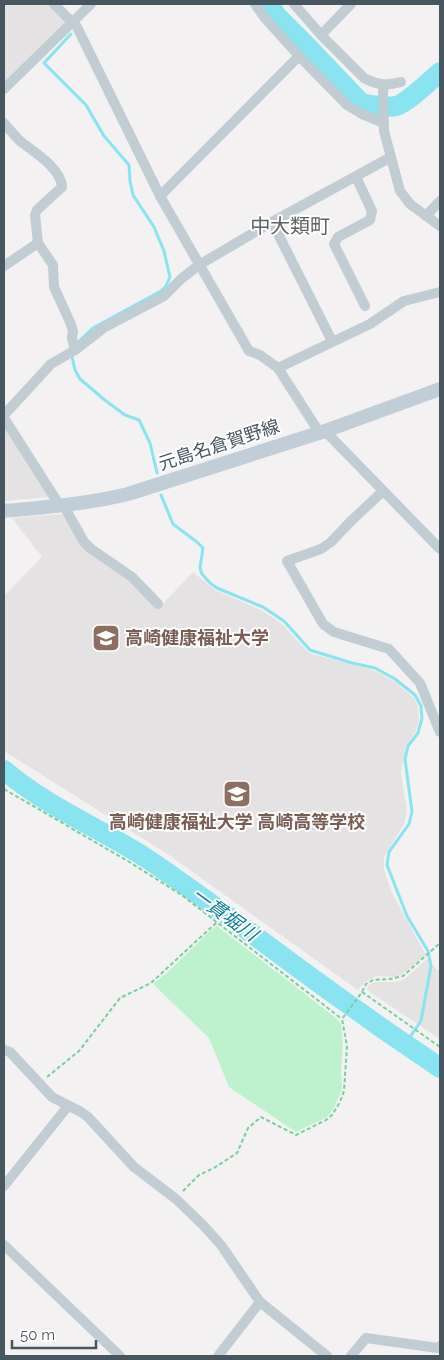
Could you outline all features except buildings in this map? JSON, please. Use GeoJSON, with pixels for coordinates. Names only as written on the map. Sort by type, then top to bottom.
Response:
{"type":"FeatureCollection","features":[{"type":"Feature","properties":{"kind":"main road","name":"元島名倉賀野線"},"geometry":{"type":"LineString","coordinates":[[4,511],[62,506],[128,494],[322,431],[440,389]]}},
{"type":"Feature","properties":{"kind":"street"},"geometry":{"type":"LineString","coordinates":[[54,4],[77,27],[160,196],[249,351],[260,355],[278,368],[322,431],[440,549]]}},
{"type":"Feature","properties":{"kind":"street"},"geometry":{"type":"LineString","coordinates":[[4,89],[91,4]]}},
{"type":"Feature","properties":{"kind":"street"},"geometry":{"type":"LineString","coordinates":[[255,4],[264,17],[347,105],[362,114],[384,118]]}},
{"type":"Feature","properties":{"kind":"street"},"geometry":{"type":"LineString","coordinates":[[294,4],[321,35],[364,78],[384,89]]}},
{"type":"Feature","properties":{"kind":"street"},"geometry":{"type":"LineString","coordinates":[[321,35],[351,4]]}},
{"type":"Feature","properties":{"kind":"street"},"geometry":{"type":"LineString","coordinates":[[160,196],[300,56]]}},
{"type":"Feature","properties":{"kind":"street"},"geometry":{"type":"LineString","coordinates":[[384,89],[401,82]]}},
{"type":"Feature","properties":{"kind":"street"},"geometry":{"type":"LineString","coordinates":[[384,89],[384,131],[400,191],[410,204],[440,226]]}},
{"type":"Feature","properties":{"kind":"street"},"geometry":{"type":"LineString","coordinates":[[4,123],[56,173],[62,182],[62,187],[36,210],[35,215],[38,242],[53,266],[54,287],[73,331],[74,350]]}},
{"type":"Feature","properties":{"kind":"street"},"geometry":{"type":"LineString","coordinates":[[158,604],[132,577],[84,542],[4,417],[51,364],[105,327],[164,296],[199,265],[272,222],[391,157]]}},
{"type":"Feature","properties":{"kind":"street"},"geometry":{"type":"LineString","coordinates":[[356,177],[372,211],[370,220],[338,237],[334,244],[365,306]]}},
{"type":"Feature","properties":{"kind":"street"},"geometry":{"type":"LineString","coordinates":[[426,216],[440,201]]}},
{"type":"Feature","properties":{"kind":"street"},"geometry":{"type":"LineString","coordinates":[[272,222],[332,341]]}},
{"type":"Feature","properties":{"kind":"street"},"geometry":{"type":"LineString","coordinates":[[5,263],[38,242]]}},
{"type":"Feature","properties":{"kind":"street"},"geometry":{"type":"LineString","coordinates":[[278,368],[370,324],[404,301],[440,292]]}},
{"type":"Feature","properties":{"kind":"street"},"geometry":{"type":"LineString","coordinates":[[383,491],[331,542],[320,549],[287,560],[323,624],[334,632],[389,649],[420,684],[440,732]]}},
{"type":"Feature","properties":{"kind":"street"},"geometry":{"type":"LineString","coordinates":[[4,1050],[10,1052],[52,1098],[81,1112],[134,1167],[176,1199],[203,1225],[221,1246],[260,1302],[327,1356]]}},
{"type":"Feature","properties":{"kind":"street"},"geometry":{"type":"LineString","coordinates":[[4,1186],[68,1106]]}},
{"type":"Feature","properties":{"kind":"street"},"geometry":{"type":"LineString","coordinates":[[4,1245],[120,1356]]}},
{"type":"Feature","properties":{"kind":"street"},"geometry":{"type":"LineString","coordinates":[[218,1356],[260,1302]]}},
{"type":"Feature","properties":{"kind":"street"},"geometry":{"type":"LineString","coordinates":[[351,1356],[366,1338],[438,1348],[440,1346]]}},
{"type":"Feature","properties":{"kind":"path"},"geometry":{"type":"LineString","coordinates":[[4,789],[131,863],[182,896],[343,1017]]}},
{"type":"Feature","properties":{"kind":"path"},"geometry":{"type":"LineString","coordinates":[[40,1084],[79,1051],[120,998],[151,983],[217,922]]}},
{"type":"Feature","properties":{"kind":"path"},"geometry":{"type":"LineString","coordinates":[[176,1199],[199,1175],[237,1154],[248,1128],[262,1117],[296,1135],[332,1115],[344,1091],[347,1046],[343,1017],[366,984],[373,980],[390,980],[403,976],[440,943]]}},
{"type":"Feature","properties":{"kind":"path"},"geometry":{"type":"LineString","coordinates":[[362,992],[440,1047]]}},
{"type":"Feature","properties":{"kind":"shaded area"},"geometry":{"type":"Polygon","coordinates":[[[4,4],[48,4],[67,22],[4,84],[4,4]]]}},
{"type":"Feature","properties":{"kind":"shaded area"},"geometry":{"type":"Polygon","coordinates":[[[4,425],[51,497],[4,501],[4,425]]]}},
{"type":"Feature","properties":{"kind":"shaded area","name":"高崎健康福祉大学 高崎高等学校"},"geometry":{"type":"Polygon","coordinates":[[[64,514],[114,566],[159,608],[193,572],[215,590],[261,610],[281,623],[309,653],[375,671],[394,681],[414,698],[418,707],[419,718],[416,731],[406,746],[401,773],[407,812],[404,824],[384,857],[384,869],[392,893],[426,955],[402,974],[395,977],[376,976],[365,982],[358,990],[169,855],[4,751],[4,596],[42,557],[12,518],[64,514]]]}},
{"type":"Feature","properties":{"kind":"shaded area"},"geometry":{"type":"Polygon","coordinates":[[[427,959],[440,971],[440,1039],[367,990],[368,986],[374,982],[403,980],[427,959]]]}},
{"type":"Feature","properties":{"kind":"green space"},"geometry":{"type":"Polygon","coordinates":[[[217,926],[336,1018],[341,1024],[343,1045],[342,1090],[334,1108],[327,1117],[296,1132],[229,1087],[209,1038],[153,984],[217,926]]]}},
{"type":"Feature","properties":{"kind":"waterway"},"geometry":{"type":"LineString","coordinates":[[268,4],[277,16],[361,103],[396,106],[412,96],[440,72]]}},
{"type":"Feature","properties":{"kind":"waterway"},"geometry":{"type":"LineString","coordinates":[[71,34],[44,63],[86,105],[104,136],[129,165],[133,195],[154,227],[164,251],[170,277],[166,286],[161,291],[93,328],[78,342]]}},
{"type":"Feature","properties":{"kind":"waterway"},"geometry":{"type":"LineString","coordinates":[[72,357],[75,370],[80,379],[125,415],[139,420],[150,443],[157,473]]}},
{"type":"Feature","properties":{"kind":"waterway"},"geometry":{"type":"LineString","coordinates":[[161,495],[173,524],[203,548],[200,568],[202,574],[210,583],[217,588],[263,607],[284,621],[310,650],[375,668],[395,679],[415,695],[421,706],[422,718],[418,733],[408,746],[405,759],[412,812],[409,824],[389,852],[387,865],[407,916],[428,951],[431,966],[421,1021],[405,1044]]}},
{"type":"Feature","properties":{"kind":"waterway","name":"一貫堀川"},"geometry":{"type":"LineString","coordinates":[[4,770],[56,807],[149,860],[374,1023],[440,1068]]}},
{"type":"Feature","properties":{"kind":"place","name":"高崎健康福祉大学"},"geometry":{"type":"Point","coordinates":[106,638]}},
{"type":"Feature","properties":{"kind":"place","name":"高崎健康福祉大学 高崎高等学校"},"geometry":{"type":"Point","coordinates":[237,794]}},
{"type":"Feature","properties":{"kind":"district","name":"中大類町"},"geometry":{"type":"Point","coordinates":[290,226]}}]}
